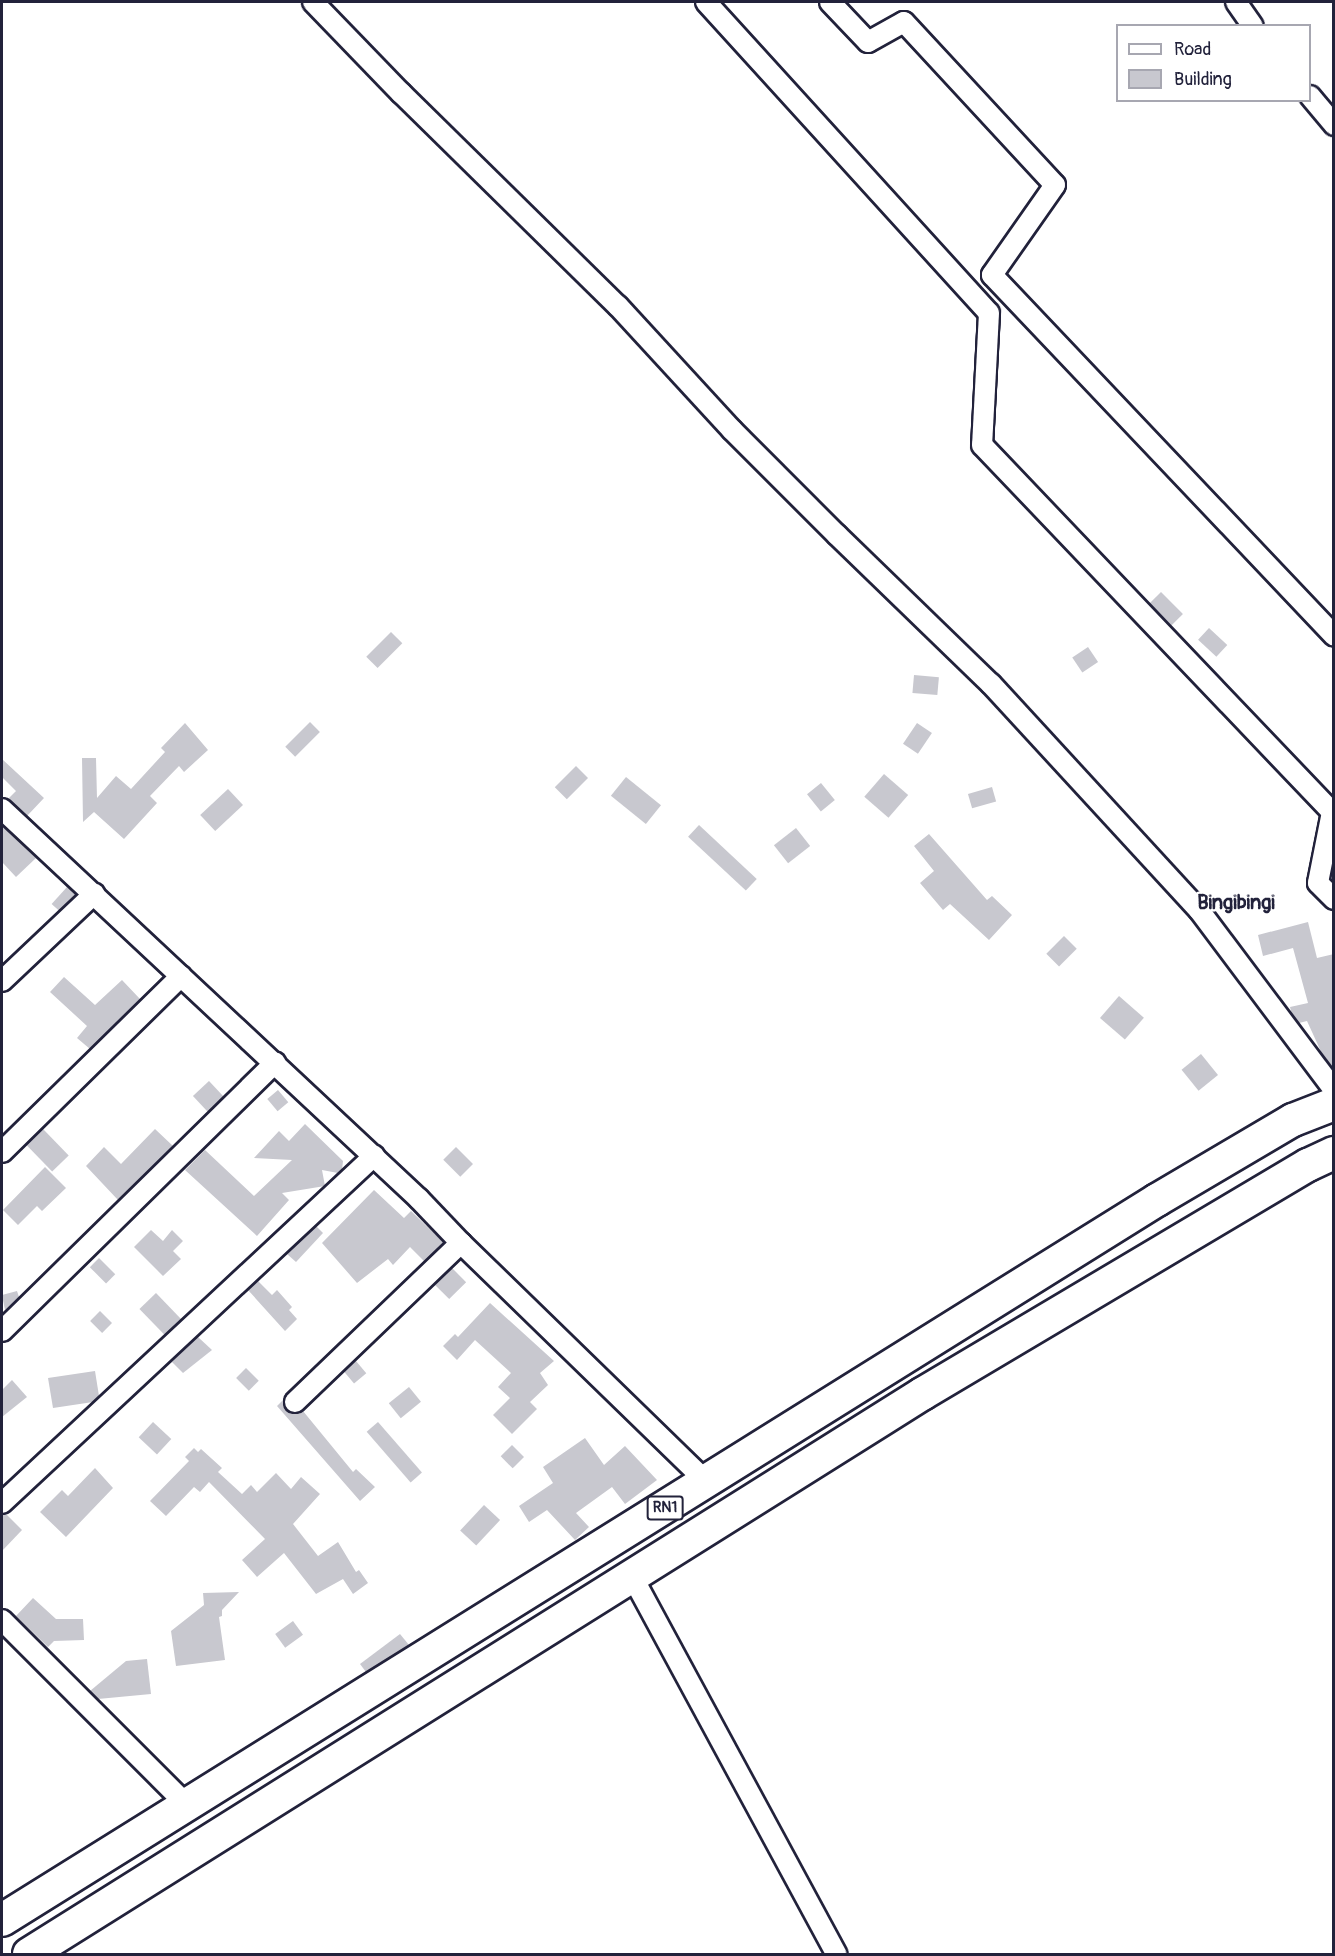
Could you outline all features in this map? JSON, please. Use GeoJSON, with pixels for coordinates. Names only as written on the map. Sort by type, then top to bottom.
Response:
{"type":"FeatureCollection","features":[{"type":"Feature","properties":{"kind":"highway","name":"RN1"},"geometry":{"type":"LineString","coordinates":[[2,1920],[1157,1200],[1293,1120],[1334,1104]]}},
{"type":"Feature","properties":{"kind":"highway","name":"RN1"},"geometry":{"type":"LineString","coordinates":[[29,1954],[922,1394],[1308,1165],[1334,1153]]}},
{"type":"Feature","properties":{"kind":"street"},"geometry":{"type":"LineString","coordinates":[[313,2],[401,93],[618,306],[780,478],[991,684],[1199,910],[1334,1090]]}},
{"type":"Feature","properties":{"kind":"street"},"geometry":{"type":"LineString","coordinates":[[706,2],[989,313],[982,445],[1332,812],[1318,883],[1334,899]]}},
{"type":"Feature","properties":{"kind":"street"},"geometry":{"type":"LineString","coordinates":[[830,2],[868,42],[904,22],[1055,185],[992,275],[1334,636]]}},
{"type":"Feature","properties":{"kind":"street"},"geometry":{"type":"LineString","coordinates":[[1236,2],[1251,24]]}},
{"type":"Feature","properties":{"kind":"street"},"geometry":{"type":"LineString","coordinates":[[1311,97],[1334,125]]}},
{"type":"Feature","properties":{"kind":"street"},"geometry":{"type":"LineString","coordinates":[[2,809],[374,1156],[707,1482]]}},
{"type":"Feature","properties":{"kind":"street"},"geometry":{"type":"LineString","coordinates":[[2,981],[94,894]]}},
{"type":"Feature","properties":{"kind":"street"},"geometry":{"type":"LineString","coordinates":[[2,1152],[182,975]]}},
{"type":"Feature","properties":{"kind":"street"},"geometry":{"type":"LineString","coordinates":[[2,1330],[275,1063]]}},
{"type":"Feature","properties":{"kind":"street"},"geometry":{"type":"LineString","coordinates":[[2,1503],[374,1156]]}},
{"type":"Feature","properties":{"kind":"street"},"geometry":{"type":"LineString","coordinates":[[295,1402],[461,1243]]}},
{"type":"Feature","properties":{"kind":"street"},"geometry":{"type":"LineString","coordinates":[[632,1576],[836,1954]]}},
{"type":"Feature","properties":{"kind":"street"},"geometry":{"type":"LineString","coordinates":[[2,1620],[186,1804]]}},
{"type":"Feature","properties":{"kind":"building"},"geometry":{"type":"Polygon","coordinates":[[[1161,592],[1183,614],[1172,625],[1150,603],[1161,592]]]}},
{"type":"Feature","properties":{"kind":"building"},"geometry":{"type":"Polygon","coordinates":[[[1209,628],[1227,645],[1216,657],[1198,640],[1209,628]]]}},
{"type":"Feature","properties":{"kind":"building"},"geometry":{"type":"Polygon","coordinates":[[[391,632],[402,643],[378,668],[366,657],[391,632]]]}},
{"type":"Feature","properties":{"kind":"building"},"geometry":{"type":"Polygon","coordinates":[[[1088,647],[1098,662],[1082,673],[1072,658],[1088,647]]]}},
{"type":"Feature","properties":{"kind":"building"},"geometry":{"type":"Polygon","coordinates":[[[914,675],[939,677],[937,695],[912,693],[914,675]]]}},
{"type":"Feature","properties":{"kind":"building"},"geometry":{"type":"Polygon","coordinates":[[[310,722],[320,732],[295,757],[285,747],[310,722]]]}},
{"type":"Feature","properties":{"kind":"building"},"geometry":{"type":"Polygon","coordinates":[[[185,723],[208,750],[184,772],[179,766],[150,796],[157,803],[124,839],[94,812],[83,822],[82,758],[96,758],[97,798],[116,776],[131,789],[165,752],[161,748],[185,723]]]}},
{"type":"Feature","properties":{"kind":"building"},"geometry":{"type":"Polygon","coordinates":[[[917,723],[932,733],[918,754],[903,744],[917,723]]]}},
{"type":"Feature","properties":{"kind":"building"},"geometry":{"type":"Polygon","coordinates":[[[2,759],[44,798],[27,816],[8,799],[16,791],[2,777],[2,759]]]}},
{"type":"Feature","properties":{"kind":"building"},"geometry":{"type":"Polygon","coordinates":[[[576,766],[588,778],[567,799],[555,787],[576,766]]]}},
{"type":"Feature","properties":{"kind":"building"},"geometry":{"type":"Polygon","coordinates":[[[884,774],[908,795],[888,818],[864,797],[884,774]]]}},
{"type":"Feature","properties":{"kind":"building"},"geometry":{"type":"Polygon","coordinates":[[[626,777],[661,805],[646,824],[611,796],[626,777]]]}},
{"type":"Feature","properties":{"kind":"building"},"geometry":{"type":"Polygon","coordinates":[[[821,783],[835,800],[821,811],[807,794],[821,783]]]}},
{"type":"Feature","properties":{"kind":"building"},"geometry":{"type":"Polygon","coordinates":[[[992,787],[996,801],[972,808],[968,794],[992,787]]]}},
{"type":"Feature","properties":{"kind":"building"},"geometry":{"type":"Polygon","coordinates":[[[228,789],[243,805],[215,831],[200,815],[228,789]]]}},
{"type":"Feature","properties":{"kind":"building"},"geometry":{"type":"Polygon","coordinates":[[[2,825],[36,858],[16,877],[2,862],[2,825]]]}},
{"type":"Feature","properties":{"kind":"building"},"geometry":{"type":"Polygon","coordinates":[[[699,825],[757,879],[746,891],[688,837],[699,825]]]}},
{"type":"Feature","properties":{"kind":"building"},"geometry":{"type":"Polygon","coordinates":[[[796,828],[810,846],[788,863],[774,845],[796,828]]]}},
{"type":"Feature","properties":{"kind":"building"},"geometry":{"type":"Polygon","coordinates":[[[929,834],[987,900],[992,896],[1012,915],[989,940],[950,904],[943,910],[920,883],[934,871],[914,846],[929,834]]]}},
{"type":"Feature","properties":{"kind":"building"},"geometry":{"type":"Polygon","coordinates":[[[67,887],[76,895],[61,912],[52,904],[67,887]]]}},
{"type":"Feature","properties":{"kind":"building"},"geometry":{"type":"Polygon","coordinates":[[[1308,922],[1317,958],[1334,954],[1334,1069],[1323,1056],[1307,1021],[1299,1023],[1292,1015],[1290,1007],[1308,1003],[1293,948],[1263,956],[1258,935],[1308,922]]]}},
{"type":"Feature","properties":{"kind":"building"},"geometry":{"type":"Polygon","coordinates":[[[1064,936],[1077,949],[1059,966],[1046,954],[1064,936]]]}},
{"type":"Feature","properties":{"kind":"building"},"geometry":{"type":"Polygon","coordinates":[[[64,977],[95,1005],[122,980],[140,999],[90,1049],[77,1038],[87,1026],[50,992],[64,977]]]}},
{"type":"Feature","properties":{"kind":"building"},"geometry":{"type":"Polygon","coordinates":[[[1119,996],[1144,1018],[1125,1040],[1100,1018],[1119,996]]]}},
{"type":"Feature","properties":{"kind":"building"},"geometry":{"type":"Polygon","coordinates":[[[1201,1054],[1218,1075],[1199,1091],[1182,1070],[1201,1054]]]}},
{"type":"Feature","properties":{"kind":"building"},"geometry":{"type":"Polygon","coordinates":[[[209,1081],[224,1097],[208,1112],[193,1096],[209,1081]]]}},
{"type":"Feature","properties":{"kind":"building"},"geometry":{"type":"Polygon","coordinates":[[[278,1090],[288,1102],[278,1111],[267,1099],[278,1090]]]}},
{"type":"Feature","properties":{"kind":"building"},"geometry":{"type":"Polygon","coordinates":[[[305,1124],[343,1161],[342,1170],[338,1173],[322,1170],[325,1186],[282,1193],[289,1200],[257,1236],[185,1170],[205,1150],[254,1196],[292,1160],[254,1158],[279,1131],[289,1141],[305,1124]]]}},
{"type":"Feature","properties":{"kind":"building"},"geometry":{"type":"Polygon","coordinates":[[[43,1129],[69,1156],[52,1172],[26,1145],[43,1129]]]}},
{"type":"Feature","properties":{"kind":"building"},"geometry":{"type":"Polygon","coordinates":[[[155,1129],[173,1146],[118,1200],[86,1166],[104,1147],[121,1164],[155,1129]]]}},
{"type":"Feature","properties":{"kind":"building"},"geometry":{"type":"Polygon","coordinates":[[[456,1147],[473,1164],[460,1177],[443,1160],[456,1147]]]}},
{"type":"Feature","properties":{"kind":"building"},"geometry":{"type":"Polygon","coordinates":[[[45,1167],[66,1188],[42,1211],[37,1206],[18,1225],[3,1210],[45,1167]]]}},
{"type":"Feature","properties":{"kind":"building"},"geometry":{"type":"Polygon","coordinates":[[[374,1190],[404,1218],[411,1211],[444,1243],[424,1261],[410,1247],[393,1265],[388,1259],[357,1283],[322,1243],[374,1190]]]}},
{"type":"Feature","properties":{"kind":"building"},"geometry":{"type":"Polygon","coordinates":[[[316,1226],[323,1233],[296,1262],[287,1254],[316,1226]]]}},
{"type":"Feature","properties":{"kind":"building"},"geometry":{"type":"Polygon","coordinates":[[[151,1230],[163,1241],[172,1230],[183,1241],[173,1251],[181,1259],[163,1276],[134,1247],[151,1230]]]}},
{"type":"Feature","properties":{"kind":"building"},"geometry":{"type":"Polygon","coordinates":[[[99,1258],[115,1274],[106,1283],[90,1267],[99,1258]]]}},
{"type":"Feature","properties":{"kind":"building"},"geometry":{"type":"Polygon","coordinates":[[[452,1268],[466,1282],[449,1299],[435,1285],[452,1268]]]}},
{"type":"Feature","properties":{"kind":"building"},"geometry":{"type":"Polygon","coordinates":[[[258,1281],[272,1295],[277,1290],[292,1307],[289,1310],[297,1319],[285,1331],[248,1290],[258,1281]]]}},
{"type":"Feature","properties":{"kind":"building"},"geometry":{"type":"Polygon","coordinates":[[[17,1291],[19,1297],[5,1310],[2,1295],[17,1291]]]}},
{"type":"Feature","properties":{"kind":"building"},"geometry":{"type":"Polygon","coordinates":[[[156,1293],[181,1319],[164,1335],[139,1309],[156,1293]]]}},
{"type":"Feature","properties":{"kind":"building"},"geometry":{"type":"Polygon","coordinates":[[[490,1303],[554,1361],[540,1373],[548,1385],[530,1402],[537,1409],[512,1434],[493,1415],[510,1398],[498,1387],[511,1373],[475,1340],[457,1360],[443,1346],[455,1334],[458,1337],[490,1303]]]}},
{"type":"Feature","properties":{"kind":"building"},"geometry":{"type":"Polygon","coordinates":[[[100,1311],[112,1323],[102,1333],[90,1321],[100,1311]]]}},
{"type":"Feature","properties":{"kind":"building"},"geometry":{"type":"Polygon","coordinates":[[[198,1337],[212,1350],[183,1373],[172,1362],[198,1337]]]}},
{"type":"Feature","properties":{"kind":"building"},"geometry":{"type":"Polygon","coordinates":[[[356,1361],[366,1373],[354,1384],[344,1371],[356,1361]]]}},
{"type":"Feature","properties":{"kind":"building"},"geometry":{"type":"Polygon","coordinates":[[[246,1368],[259,1381],[249,1391],[236,1378],[246,1368]]]}},
{"type":"Feature","properties":{"kind":"building"},"geometry":{"type":"Polygon","coordinates":[[[95,1371],[99,1396],[93,1402],[53,1408],[48,1378],[95,1371]]]}},
{"type":"Feature","properties":{"kind":"building"},"geometry":{"type":"Polygon","coordinates":[[[12,1380],[27,1397],[2,1417],[2,1390],[12,1380]]]}},
{"type":"Feature","properties":{"kind":"building"},"geometry":{"type":"Polygon","coordinates":[[[409,1387],[421,1402],[401,1418],[389,1403],[409,1387]]]}},
{"type":"Feature","properties":{"kind":"building"},"geometry":{"type":"Polygon","coordinates":[[[283,1400],[287,1411],[292,1414],[303,1411],[353,1472],[356,1469],[375,1487],[360,1501],[277,1406],[283,1400]]]}},
{"type":"Feature","properties":{"kind":"building"},"geometry":{"type":"Polygon","coordinates":[[[153,1422],[171,1439],[157,1454],[139,1437],[153,1422]]]}},
{"type":"Feature","properties":{"kind":"building"},"geometry":{"type":"Polygon","coordinates":[[[378,1422],[422,1473],[411,1482],[367,1432],[378,1422]]]}},
{"type":"Feature","properties":{"kind":"building"},"geometry":{"type":"Polygon","coordinates":[[[585,1438],[604,1465],[625,1446],[657,1480],[625,1504],[612,1487],[576,1513],[589,1527],[575,1540],[547,1510],[529,1522],[519,1506],[553,1483],[543,1467],[585,1438]]]}},
{"type":"Feature","properties":{"kind":"building"},"geometry":{"type":"Polygon","coordinates":[[[512,1445],[524,1457],[513,1468],[501,1456],[512,1445]]]}},
{"type":"Feature","properties":{"kind":"building"},"geometry":{"type":"Polygon","coordinates":[[[194,1448],[198,1452],[201,1449],[222,1468],[218,1472],[242,1494],[251,1485],[257,1492],[276,1473],[291,1489],[301,1477],[320,1494],[293,1524],[318,1556],[338,1542],[356,1572],[359,1570],[368,1583],[353,1594],[343,1579],[316,1594],[284,1553],[257,1577],[242,1560],[265,1539],[209,1482],[200,1492],[194,1487],[166,1516],[150,1501],[189,1461],[185,1457],[194,1448]]]}},
{"type":"Feature","properties":{"kind":"building"},"geometry":{"type":"Polygon","coordinates":[[[95,1468],[113,1488],[66,1537],[40,1512],[62,1490],[68,1496],[95,1468]]]}},
{"type":"Feature","properties":{"kind":"building"},"geometry":{"type":"Polygon","coordinates":[[[484,1505],[500,1520],[476,1546],[460,1531],[484,1505]]]}},
{"type":"Feature","properties":{"kind":"building"},"geometry":{"type":"Polygon","coordinates":[[[6,1514],[22,1530],[2,1551],[2,1515],[6,1514]]]}},
{"type":"Feature","properties":{"kind":"building"},"geometry":{"type":"Polygon","coordinates":[[[239,1592],[222,1610],[222,1616],[219,1617],[225,1660],[176,1666],[171,1631],[204,1605],[203,1593],[239,1592]]]}},
{"type":"Feature","properties":{"kind":"building"},"geometry":{"type":"Polygon","coordinates":[[[33,1598],[56,1619],[83,1619],[84,1640],[54,1641],[48,1647],[16,1616],[33,1598]]]}},
{"type":"Feature","properties":{"kind":"building"},"geometry":{"type":"Polygon","coordinates":[[[293,1621],[303,1635],[285,1648],[275,1634],[293,1621]]]}},
{"type":"Feature","properties":{"kind":"building"},"geometry":{"type":"Polygon","coordinates":[[[400,1634],[409,1645],[366,1672],[360,1664],[400,1634]]]}},
{"type":"Feature","properties":{"kind":"building"},"geometry":{"type":"Polygon","coordinates":[[[147,1659],[151,1694],[98,1699],[90,1691],[126,1661],[147,1659]]]}},
{"type":"Feature","properties":{"kind":"district","name":"Bingibingi"},"geometry":{"type":"Point","coordinates":[1236,902]}}]}
